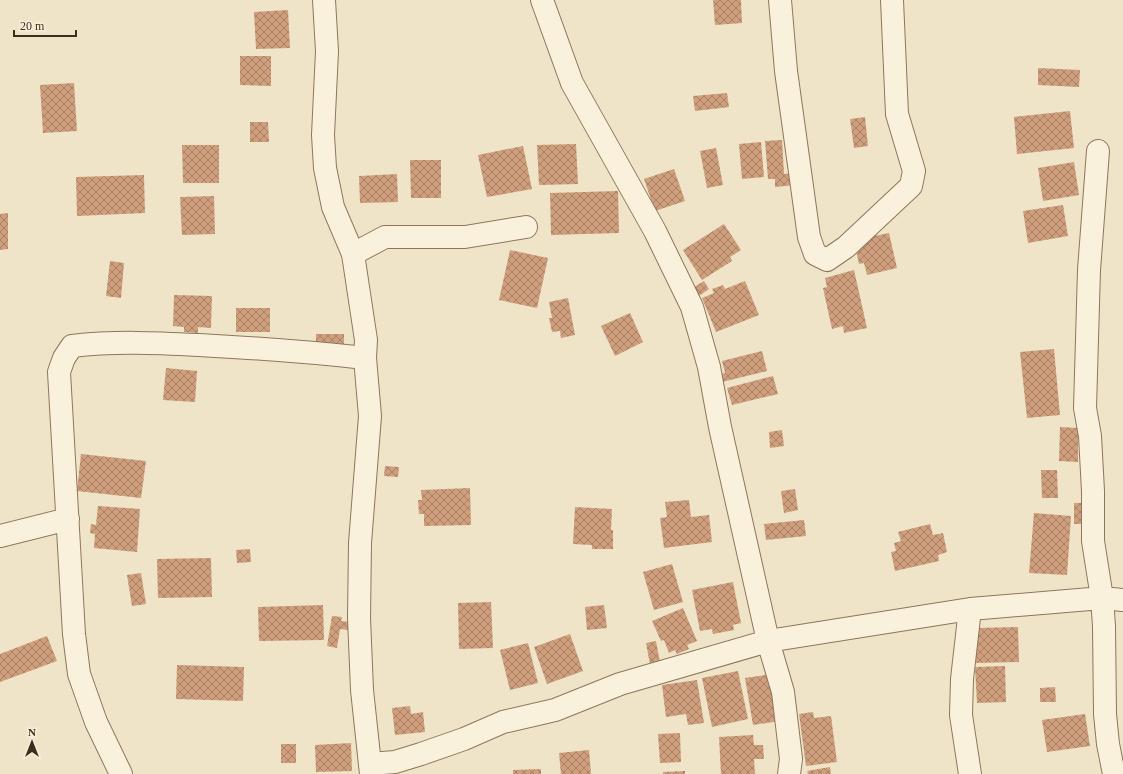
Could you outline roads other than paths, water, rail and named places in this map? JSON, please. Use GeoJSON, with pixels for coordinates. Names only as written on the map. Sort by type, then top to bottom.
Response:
{"type":"FeatureCollection","features":[{"type":"Feature","properties":{"kind":"street"},"geometry":{"type":"LineString","coordinates":[[324,0],[327,51],[323,135],[325,168],[333,207],[353,254],[366,340],[365,358],[370,416],[360,543],[359,618],[362,690],[371,769],[464,739],[503,722],[555,710],[620,684],[768,641],[970,609],[1112,598]]}},
{"type":"Feature","properties":{"kind":"street"},"geometry":{"type":"LineString","coordinates":[[542,0],[572,83],[655,231],[692,307],[709,367],[720,427],[768,641],[783,692],[792,759],[789,774]]}},
{"type":"Feature","properties":{"kind":"street"},"geometry":{"type":"LineString","coordinates":[[780,0],[786,71],[809,237],[815,254],[826,260],[846,247],[911,186],[914,171],[897,114],[892,0]]}},
{"type":"Feature","properties":{"kind":"street"},"geometry":{"type":"LineString","coordinates":[[1098,151],[1089,270],[1088,327],[1084,384],[1085,408],[1090,436],[1093,484],[1093,541],[1112,598],[1105,714],[1108,744],[1114,774]]}},
{"type":"Feature","properties":{"kind":"street"},"geometry":{"type":"LineString","coordinates":[[353,254],[385,237],[465,237],[526,228]]}},
{"type":"Feature","properties":{"kind":"street"},"geometry":{"type":"LineString","coordinates":[[121,774],[96,722],[79,674],[74,634],[59,372],[64,358],[72,346],[94,343],[164,343],[255,348],[365,358]]}},
{"type":"Feature","properties":{"kind":"street"},"geometry":{"type":"LineString","coordinates":[[0,536],[68,519]]}},
{"type":"Feature","properties":{"kind":"street"},"geometry":{"type":"LineString","coordinates":[[970,609],[962,680],[962,715],[970,774]]}}]}
